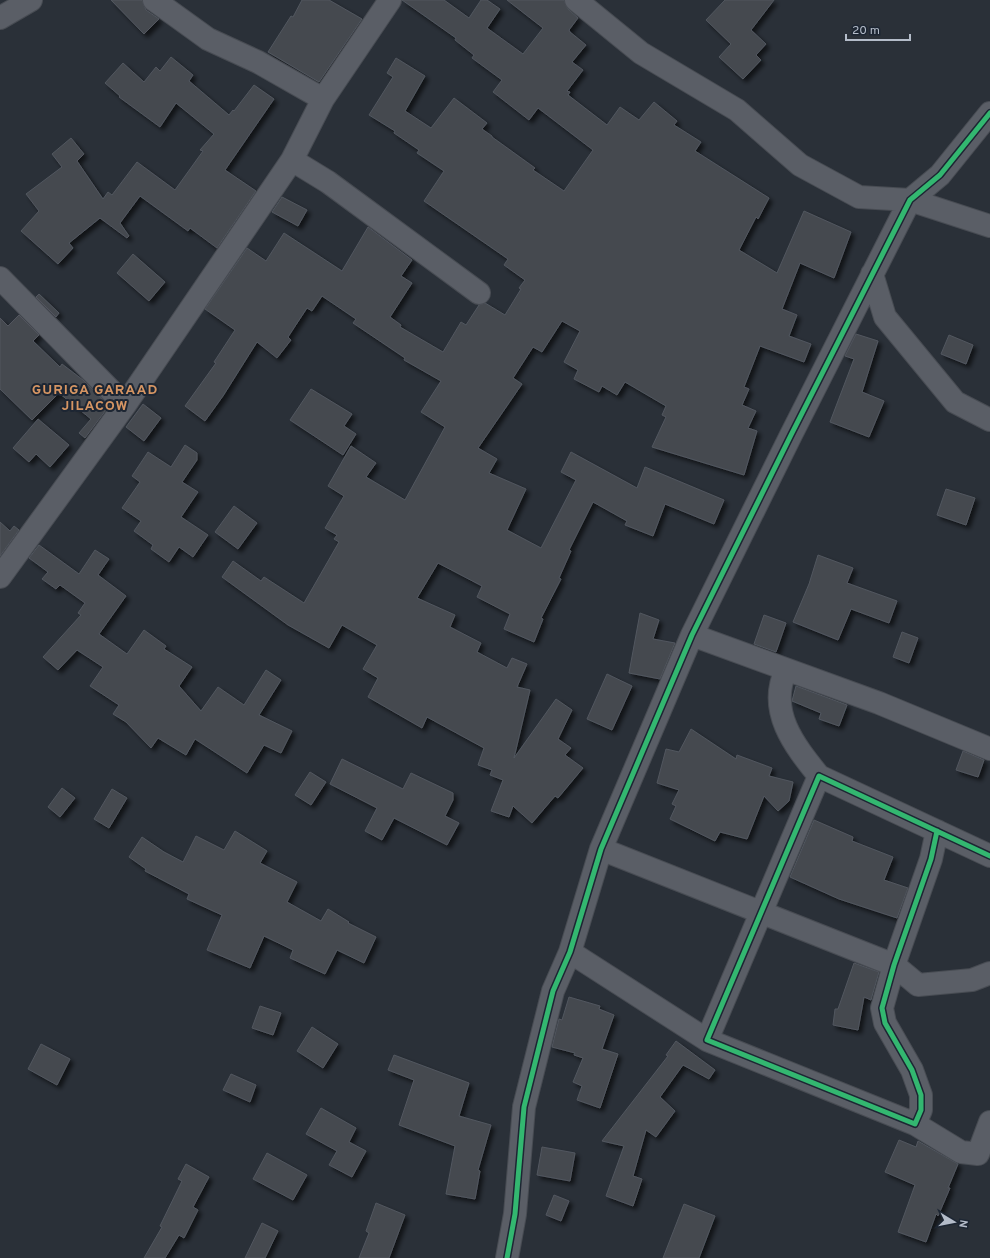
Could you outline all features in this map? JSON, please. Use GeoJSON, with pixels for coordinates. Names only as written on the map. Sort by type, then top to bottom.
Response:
{"type":"FeatureCollection","features":[{"type":"Feature","properties":{"kind":"street"},"geometry":{"type":"LineString","coordinates":[[0,18],[31,0]]}},
{"type":"Feature","properties":{"kind":"street"},"geometry":{"type":"LineString","coordinates":[[154,0],[208,39],[258,62],[323,99]]}},
{"type":"Feature","properties":{"kind":"street"},"geometry":{"type":"LineString","coordinates":[[0,577],[125,405],[292,160],[323,99],[390,0]]}},
{"type":"Feature","properties":{"kind":"street"},"geometry":{"type":"LineString","coordinates":[[576,0],[641,53],[737,110],[800,165],[859,197],[910,200],[990,226]]}},
{"type":"Feature","properties":{"kind":"street"},"geometry":{"type":"LineString","coordinates":[[507,1258],[515,1214],[524,1107],[553,990],[570,952],[601,849],[692,635],[910,200],[940,175],[990,113]]}},
{"type":"Feature","properties":{"kind":"street"},"geometry":{"type":"LineString","coordinates":[[292,160],[328,182],[479,293]]}},
{"type":"Feature","properties":{"kind":"street"},"geometry":{"type":"LineString","coordinates":[[872,274],[885,318],[955,402],[990,420]]}},
{"type":"Feature","properties":{"kind":"street"},"geometry":{"type":"LineString","coordinates":[[0,278],[125,405]]}},
{"type":"Feature","properties":{"kind":"street"},"geometry":{"type":"LineString","coordinates":[[692,635],[879,703],[990,749]]}},
{"type":"Feature","properties":{"kind":"street"},"geometry":{"type":"LineString","coordinates":[[786,670],[781,682],[780,709],[786,731],[800,753],[819,776],[990,856]]}},
{"type":"Feature","properties":{"kind":"street"},"geometry":{"type":"LineString","coordinates":[[706,1040],[819,776]]}},
{"type":"Feature","properties":{"kind":"street"},"geometry":{"type":"LineString","coordinates":[[915,1124],[921,1110],[921,1095],[912,1070],[885,1023],[882,1008],[894,965],[922,886],[937,831]]}},
{"type":"Feature","properties":{"kind":"street"},"geometry":{"type":"LineString","coordinates":[[601,849],[894,965],[918,985],[972,980],[990,973]]}},
{"type":"Feature","properties":{"kind":"street"},"geometry":{"type":"LineString","coordinates":[[570,952],[706,1040],[915,1124],[961,1152],[984,1157],[990,1122]]}},
{"type":"Feature","properties":{"kind":"building"},"geometry":{"type":"Polygon","coordinates":[[[111,0],[142,0],[146,10],[159,19],[144,34],[111,0]]]}},
{"type":"Feature","properties":{"kind":"building"},"geometry":{"type":"Polygon","coordinates":[[[302,0],[329,0],[362,19],[319,82],[268,52],[291,16],[293,17],[302,0]]]}},
{"type":"Feature","properties":{"kind":"building"},"geometry":{"type":"Polygon","coordinates":[[[402,0],[444,0],[469,18],[481,0],[487,0],[500,9],[487,28],[523,54],[543,28],[507,0],[564,0],[568,9],[578,18],[569,30],[586,45],[572,62],[583,70],[567,91],[570,92],[568,95],[607,125],[620,107],[639,120],[654,102],[677,121],[674,125],[701,142],[695,151],[769,198],[758,219],[756,217],[739,250],[777,273],[804,211],[851,232],[834,278],[800,263],[782,309],[797,315],[789,336],[811,344],[804,362],[760,346],[744,387],[749,389],[742,405],[756,411],[748,428],[757,431],[744,475],[652,447],[666,417],[662,415],[666,406],[625,382],[617,395],[602,386],[599,392],[574,379],[578,370],[564,362],[580,331],[562,321],[542,352],[533,347],[513,378],[522,384],[478,448],[497,459],[489,473],[526,489],[507,530],[541,548],[576,480],[561,472],[571,452],[637,488],[645,467],[724,500],[714,524],[665,504],[653,536],[625,525],[627,521],[593,502],[569,550],[571,551],[559,578],[561,579],[541,618],[543,619],[534,642],[504,629],[510,614],[477,597],[482,586],[438,563],[417,598],[455,615],[450,627],[481,643],[477,652],[507,668],[512,658],[527,664],[517,687],[530,690],[514,758],[556,699],[572,710],[558,739],[571,748],[565,755],[583,768],[558,798],[555,796],[532,823],[513,806],[509,817],[491,811],[503,780],[490,775],[492,770],[478,765],[484,748],[427,717],[422,728],[368,697],[378,678],[363,669],[377,645],[342,625],[329,648],[288,625],[222,577],[233,561],[261,581],[264,577],[304,603],[339,542],[334,539],[337,535],[325,528],[344,496],[328,486],[351,446],[376,463],[366,477],[405,500],[445,427],[421,412],[441,381],[404,360],[405,358],[353,323],[356,319],[322,296],[312,311],[307,308],[288,337],[291,340],[277,358],[257,342],[223,396],[205,421],[185,406],[216,363],[214,362],[235,330],[205,309],[247,248],[266,261],[284,233],[342,271],[368,227],[412,260],[401,276],[412,283],[390,317],[401,325],[400,327],[443,352],[461,322],[466,325],[479,305],[485,303],[505,315],[521,289],[519,288],[525,280],[504,265],[508,259],[424,201],[444,171],[417,153],[419,150],[394,133],[395,131],[369,115],[393,77],[387,73],[396,58],[425,76],[405,111],[431,128],[454,98],[487,123],[482,129],[535,168],[533,170],[564,191],[593,150],[538,108],[529,120],[493,92],[502,80],[472,58],[474,55],[455,40],[456,38],[402,0]]]}},
{"type":"Feature","properties":{"kind":"building"},"geometry":{"type":"Polygon","coordinates":[[[725,0],[774,0],[751,30],[766,44],[756,55],[761,60],[743,79],[719,57],[731,44],[706,20],[725,0]]]}},
{"type":"Feature","properties":{"kind":"building"},"geometry":{"type":"Polygon","coordinates":[[[171,57],[193,75],[189,81],[229,115],[233,110],[234,111],[254,85],[274,99],[225,170],[256,191],[217,248],[190,228],[188,231],[140,196],[120,223],[129,236],[127,238],[100,218],[69,243],[73,248],[58,264],[21,231],[39,211],[26,194],[62,167],[52,154],[71,138],[84,154],[77,161],[103,199],[108,192],[112,195],[137,162],[175,190],[203,151],[200,150],[214,134],[176,103],[160,127],[119,97],[120,96],[105,83],[123,63],[144,82],[156,67],[160,71],[171,57]]]}},
{"type":"Feature","properties":{"kind":"building"},"geometry":{"type":"Polygon","coordinates":[[[282,197],[307,210],[298,226],[272,212],[282,197]]]}},
{"type":"Feature","properties":{"kind":"building"},"geometry":{"type":"Polygon","coordinates":[[[133,254],[165,282],[149,301],[117,273],[133,254]]]}},
{"type":"Feature","properties":{"kind":"building"},"geometry":{"type":"Polygon","coordinates":[[[39,294],[59,313],[56,317],[36,297],[39,294]]]}},
{"type":"Feature","properties":{"kind":"building"},"geometry":{"type":"Polygon","coordinates":[[[19,315],[39,335],[33,341],[60,367],[62,364],[83,380],[109,406],[85,438],[79,433],[91,419],[59,393],[32,420],[0,389],[0,318],[8,326],[19,315]]]}},
{"type":"Feature","properties":{"kind":"building"},"geometry":{"type":"Polygon","coordinates":[[[856,334],[878,341],[862,392],[884,401],[869,437],[830,422],[854,359],[845,356],[856,334]]]}},
{"type":"Feature","properties":{"kind":"building"},"geometry":{"type":"Polygon","coordinates":[[[949,335],[973,345],[966,364],[941,354],[949,335]]]}},
{"type":"Feature","properties":{"kind":"building"},"geometry":{"type":"Polygon","coordinates":[[[311,389],[352,414],[344,426],[356,434],[343,455],[290,420],[311,389]]]}},
{"type":"Feature","properties":{"kind":"building"},"geometry":{"type":"Polygon","coordinates":[[[143,404],[161,418],[144,441],[126,427],[143,404]]]}},
{"type":"Feature","properties":{"kind":"building"},"geometry":{"type":"Polygon","coordinates":[[[38,419],[69,445],[50,467],[36,454],[29,462],[13,448],[38,419]]]}},
{"type":"Feature","properties":{"kind":"building"},"geometry":{"type":"Polygon","coordinates":[[[185,445],[197,453],[197,460],[182,482],[198,492],[181,517],[208,535],[193,557],[179,547],[169,562],[151,549],[153,545],[134,531],[141,521],[122,508],[140,482],[132,476],[148,452],[171,467],[185,445]]]}},
{"type":"Feature","properties":{"kind":"building"},"geometry":{"type":"Polygon","coordinates":[[[946,489],[975,498],[966,525],[937,515],[946,489]]]}},
{"type":"Feature","properties":{"kind":"building"},"geometry":{"type":"Polygon","coordinates":[[[234,506],[257,523],[238,549],[215,532],[234,506]]]}},
{"type":"Feature","properties":{"kind":"building"},"geometry":{"type":"Polygon","coordinates":[[[0,522],[10,531],[14,526],[19,530],[0,556],[0,522]]]}},
{"type":"Feature","properties":{"kind":"building"},"geometry":{"type":"Polygon","coordinates":[[[39,545],[79,574],[95,550],[109,559],[98,575],[126,596],[99,634],[127,654],[144,630],[166,646],[164,649],[192,667],[179,686],[201,711],[218,687],[244,705],[266,670],[281,680],[259,715],[292,731],[281,753],[264,745],[247,773],[195,739],[186,755],[158,738],[151,748],[126,722],[113,714],[119,705],[90,686],[103,667],[77,650],[58,670],[43,657],[81,615],[78,613],[85,603],[60,585],[56,589],[42,579],[48,572],[29,558],[39,545]]]}},
{"type":"Feature","properties":{"kind":"building"},"geometry":{"type":"Polygon","coordinates":[[[818,555],[853,568],[847,583],[897,601],[889,623],[851,609],[838,640],[793,622],[809,584],[818,555]]]}},
{"type":"Feature","properties":{"kind":"building"},"geometry":{"type":"Polygon","coordinates":[[[640,613],[659,620],[653,639],[675,643],[660,679],[629,673],[640,613]]]}},
{"type":"Feature","properties":{"kind":"building"},"geometry":{"type":"Polygon","coordinates":[[[764,615],[786,623],[776,652],[754,644],[764,615]]]}},
{"type":"Feature","properties":{"kind":"building"},"geometry":{"type":"Polygon","coordinates":[[[902,632],[918,638],[909,663],[893,657],[902,632]]]}},
{"type":"Feature","properties":{"kind":"building"},"geometry":{"type":"Polygon","coordinates":[[[607,674],[632,686],[612,730],[587,719],[607,674]]]}},
{"type":"Feature","properties":{"kind":"building"},"geometry":{"type":"Polygon","coordinates":[[[796,686],[847,705],[839,726],[819,719],[821,713],[792,701],[796,686]]]}},
{"type":"Feature","properties":{"kind":"building"},"geometry":{"type":"Polygon","coordinates":[[[691,729],[736,759],[737,755],[772,768],[769,776],[793,782],[789,801],[778,811],[764,796],[747,839],[720,832],[715,841],[670,819],[676,806],[672,804],[679,790],[657,783],[666,749],[679,752],[691,729]]]}},
{"type":"Feature","properties":{"kind":"building"},"geometry":{"type":"Polygon","coordinates":[[[963,751],[984,760],[978,777],[956,770],[963,751]]]}},
{"type":"Feature","properties":{"kind":"building"},"geometry":{"type":"Polygon","coordinates":[[[342,759],[403,789],[411,773],[453,793],[453,800],[445,816],[459,823],[447,845],[394,818],[382,840],[365,831],[377,808],[330,784],[342,759]]]}},
{"type":"Feature","properties":{"kind":"building"},"geometry":{"type":"Polygon","coordinates":[[[310,772],[326,782],[311,805],[295,795],[310,772]]]}},
{"type":"Feature","properties":{"kind":"building"},"geometry":{"type":"Polygon","coordinates":[[[62,788],[75,798],[60,817],[48,807],[62,788]]]}},
{"type":"Feature","properties":{"kind":"building"},"geometry":{"type":"Polygon","coordinates":[[[112,789],[127,798],[109,828],[94,819],[112,789]]]}},
{"type":"Feature","properties":{"kind":"building"},"geometry":{"type":"Polygon","coordinates":[[[814,820],[853,837],[852,841],[893,857],[884,880],[908,888],[897,918],[839,899],[790,877],[814,820]]]}},
{"type":"Feature","properties":{"kind":"building"},"geometry":{"type":"Polygon","coordinates":[[[235,831],[267,851],[260,863],[297,882],[287,902],[321,921],[328,909],[349,922],[348,923],[376,937],[364,963],[337,950],[325,974],[290,958],[293,950],[264,936],[250,968],[207,950],[222,915],[187,899],[189,894],[145,871],[146,869],[129,857],[142,837],[164,852],[183,862],[196,836],[224,850],[235,831]]]}},
{"type":"Feature","properties":{"kind":"building"},"geometry":{"type":"Polygon","coordinates":[[[854,963],[879,972],[871,1000],[864,997],[858,1030],[833,1025],[835,1009],[838,1009],[854,963]]]}},
{"type":"Feature","properties":{"kind":"building"},"geometry":{"type":"Polygon","coordinates":[[[569,997],[600,1006],[599,1009],[614,1015],[602,1049],[618,1054],[600,1108],[577,1100],[582,1086],[573,1082],[583,1058],[574,1055],[575,1053],[552,1047],[559,1019],[562,1020],[569,997]]]}},
{"type":"Feature","properties":{"kind":"building"},"geometry":{"type":"Polygon","coordinates":[[[260,1006],[281,1013],[273,1035],[252,1028],[260,1006]]]}},
{"type":"Feature","properties":{"kind":"building"},"geometry":{"type":"Polygon","coordinates":[[[312,1027],[338,1044],[323,1068],[297,1051],[312,1027]]]}},
{"type":"Feature","properties":{"kind":"building"},"geometry":{"type":"Polygon","coordinates":[[[676,1041],[715,1070],[709,1079],[683,1065],[660,1097],[675,1111],[656,1137],[646,1130],[633,1176],[642,1179],[633,1206],[606,1196],[624,1146],[602,1141],[668,1056],[666,1055],[676,1041]]]}},
{"type":"Feature","properties":{"kind":"building"},"geometry":{"type":"Polygon","coordinates":[[[41,1044],[70,1059],[57,1085],[28,1069],[41,1044]]]}},
{"type":"Feature","properties":{"kind":"building"},"geometry":{"type":"Polygon","coordinates":[[[394,1055],[469,1083],[459,1116],[491,1125],[478,1170],[480,1171],[475,1199],[446,1194],[455,1146],[399,1125],[414,1080],[388,1070],[394,1055]]]}},
{"type":"Feature","properties":{"kind":"building"},"geometry":{"type":"Polygon","coordinates":[[[231,1074],[256,1085],[250,1102],[223,1090],[231,1074]]]}},
{"type":"Feature","properties":{"kind":"building"},"geometry":{"type":"Polygon","coordinates":[[[321,1108],[356,1128],[349,1142],[366,1151],[352,1177],[329,1165],[337,1151],[306,1134],[321,1108]]]}},
{"type":"Feature","properties":{"kind":"building"},"geometry":{"type":"Polygon","coordinates":[[[899,1140],[916,1147],[918,1141],[958,1164],[948,1188],[950,1188],[938,1216],[936,1214],[926,1242],[898,1232],[915,1185],[885,1172],[899,1140]]]}},
{"type":"Feature","properties":{"kind":"building"},"geometry":{"type":"Polygon","coordinates":[[[542,1147],[575,1153],[570,1181],[537,1175],[542,1147]]]}},
{"type":"Feature","properties":{"kind":"building"},"geometry":{"type":"Polygon","coordinates":[[[267,1153],[307,1175],[293,1200],[253,1179],[267,1153]]]}},
{"type":"Feature","properties":{"kind":"building"},"geometry":{"type":"Polygon","coordinates":[[[186,1164],[209,1177],[193,1207],[198,1210],[184,1238],[179,1235],[165,1258],[144,1258],[162,1227],[160,1226],[182,1181],[178,1179],[186,1164]]]}},
{"type":"Feature","properties":{"kind":"building"},"geometry":{"type":"Polygon","coordinates":[[[554,1195],[569,1201],[561,1221],[546,1215],[554,1195]]]}},
{"type":"Feature","properties":{"kind":"building"},"geometry":{"type":"Polygon","coordinates":[[[376,1203],[405,1215],[389,1258],[359,1258],[369,1233],[366,1231],[376,1203]]]}},
{"type":"Feature","properties":{"kind":"building"},"geometry":{"type":"Polygon","coordinates":[[[684,1204],[715,1216],[699,1258],[663,1258],[684,1204]]]}},
{"type":"Feature","properties":{"kind":"building"},"geometry":{"type":"Polygon","coordinates":[[[262,1223],[278,1231],[265,1258],[245,1258],[262,1223]]]}},
{"type":"Feature","properties":{"kind":"cycle path"},"geometry":{"type":"LineString","coordinates":[[507,1258],[515,1214],[524,1107],[553,991],[570,952],[601,849],[692,635],[910,200],[940,175],[990,113]]}},
{"type":"Feature","properties":{"kind":"cycle path"},"geometry":{"type":"LineString","coordinates":[[937,831],[931,859],[894,965],[882,1008],[885,1023],[912,1070],[921,1095],[921,1110],[915,1124],[707,1040],[819,776],[990,856]]}},
{"type":"Feature","properties":{"kind":"district","name":"GURIGA GARAAD JILACOW"},"geometry":{"type":"Point","coordinates":[95,398]}}]}
